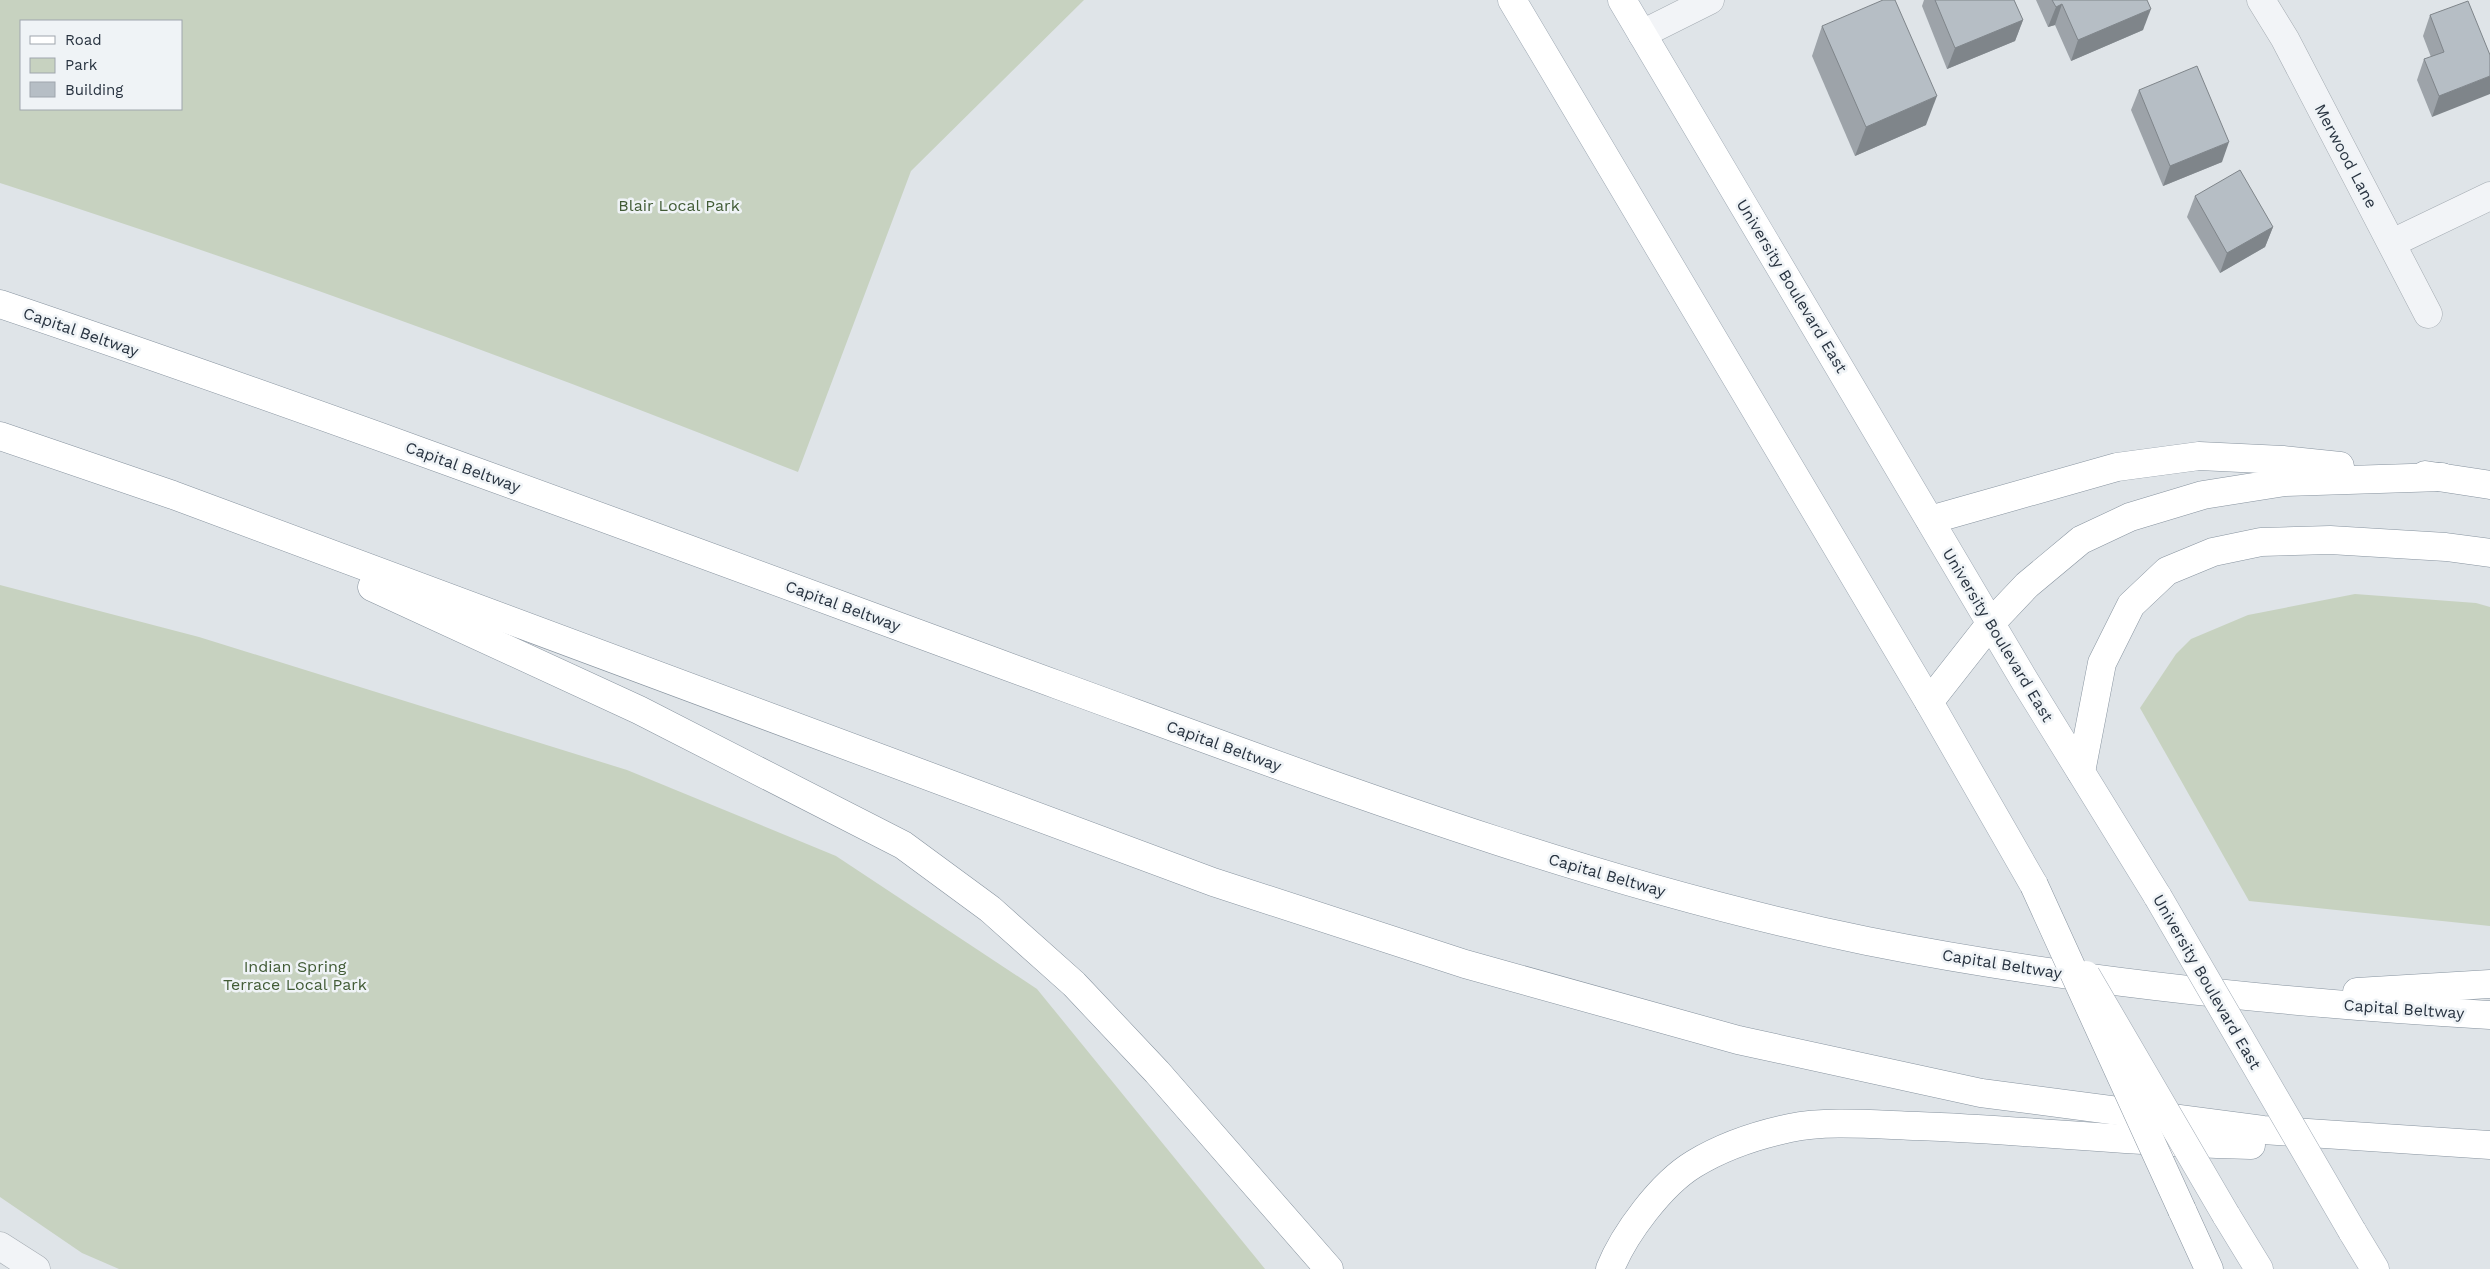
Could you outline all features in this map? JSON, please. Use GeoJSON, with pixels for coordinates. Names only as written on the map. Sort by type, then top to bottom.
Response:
{"type":"FeatureCollection","features":[{"type":"Feature","properties":{"kind":"main road"},"geometry":{"type":"LineString","coordinates":[[1512,0],[1929,702],[2259,1269]]}},
{"type":"Feature","properties":{"kind":"main road","name":"University Boulevard East"},"geometry":{"type":"LineString","coordinates":[[1622,0],[1991,623],[2158,897],[2375,1269]]}},
{"type":"Feature","properties":{"kind":"main road","name":"Capital Beltway"},"geometry":{"type":"LineString","coordinates":[[0,304],[222,380],[1251,756],[1486,838],[1614,878],[1741,911],[1865,940],[2006,965],[2123,982],[2244,996],[2398,1010],[2490,1015]]}},
{"type":"Feature","properties":{"kind":"main road"},"geometry":{"type":"LineString","coordinates":[[0,436],[173,495],[1213,882],[1464,964],[1738,1040],[1981,1093],[2263,1130],[2490,1147]]}},
{"type":"Feature","properties":{"kind":"main road"},"geometry":{"type":"LineString","coordinates":[[1930,520],[2117,467],[2200,456],[2283,460],[2442,477],[2490,485]]}},
{"type":"Feature","properties":{"kind":"main road"},"geometry":{"type":"LineString","coordinates":[[1929,702],[1991,623],[2027,585],[2081,540],[2130,517],[2203,495],[2284,482],[2442,477]]}},
{"type":"Feature","properties":{"kind":"main road"},"geometry":{"type":"LineString","coordinates":[[173,495],[638,710],[903,845],[990,908],[1074,984],[1157,1072],[1329,1269]]}},
{"type":"Feature","properties":{"kind":"main road"},"geometry":{"type":"LineString","coordinates":[[2081,772],[2102,663],[2132,605],[2167,571],[2213,552],[2261,542],[2330,540],[2446,547],[2490,553]]}},
{"type":"Feature","properties":{"kind":"main road"},"geometry":{"type":"LineString","coordinates":[[2034,885],[2209,1269]]}},
{"type":"Feature","properties":{"kind":"main road"},"geometry":{"type":"LineString","coordinates":[[2244,996],[2490,984]]}},
{"type":"Feature","properties":{"kind":"main road"},"geometry":{"type":"LineString","coordinates":[[1610,1269],[1618,1251],[1651,1202],[1693,1164],[1741,1142],[1791,1127],[1860,1124],[1956,1127],[2244,1144],[2490,1147]]}},
{"type":"Feature","properties":{"kind":"street"},"geometry":{"type":"LineString","coordinates":[[1642,34],[1710,0]]}},
{"type":"Feature","properties":{"kind":"street","name":"Merwood Lane"},"geometry":{"type":"LineString","coordinates":[[2261,0],[2285,40],[2428,314]]}},
{"type":"Feature","properties":{"kind":"street"},"geometry":{"type":"LineString","coordinates":[[2392,243],[2490,196]]}},
{"type":"Feature","properties":{"kind":"street"},"geometry":{"type":"LineString","coordinates":[[0,1246],[36,1269]]}},
{"type":"Feature","properties":{"kind":"green space","name":"Blair Local Park"},"geometry":{"type":"Polygon","coordinates":[[[0,0],[1084,0],[911,171],[798,472],[501,357],[101,216],[0,183],[0,0]]]}},
{"type":"Feature","properties":{"kind":"green space","name":"Indian Spring Terrace Local Park"},"geometry":{"type":"Polygon","coordinates":[[[0,585],[199,637],[627,770],[836,856],[1037,989],[1265,1269],[119,1269],[82,1253],[0,1197],[0,585]]]}},
{"type":"Feature","properties":{"kind":"green space"},"geometry":{"type":"Polygon","coordinates":[[[2355,594],[2476,603],[2490,607],[2490,926],[2249,901],[2140,708],[2176,654],[2191,639],[2248,615],[2355,594]]]}},
{"type":"Feature","properties":{"kind":"building"},"geometry":{"type":"Polygon","coordinates":[[[1883,0],[1895,0],[1937,96],[1866,127],[1822,26],[1883,0]]]}},
{"type":"Feature","properties":{"kind":"building"},"geometry":{"type":"Polygon","coordinates":[[[1935,0],[2014,0],[2023,20],[1955,48],[1935,0]]]}},
{"type":"Feature","properties":{"kind":"building"},"geometry":{"type":"Polygon","coordinates":[[[2052,0],[2147,0],[2151,9],[2078,40],[2062,4],[2056,7],[2052,0]]]}},
{"type":"Feature","properties":{"kind":"building"},"geometry":{"type":"Polygon","coordinates":[[[2468,1],[2490,55],[2490,76],[2439,96],[2424,59],[2444,52],[2430,15],[2468,1]]]}},
{"type":"Feature","properties":{"kind":"building"},"geometry":{"type":"Polygon","coordinates":[[[2197,66],[2229,142],[2170,166],[2139,90],[2197,66]]]}},
{"type":"Feature","properties":{"kind":"building"},"geometry":{"type":"Polygon","coordinates":[[[2240,170],[2273,227],[2227,253],[2195,196],[2240,170]]]}}]}
